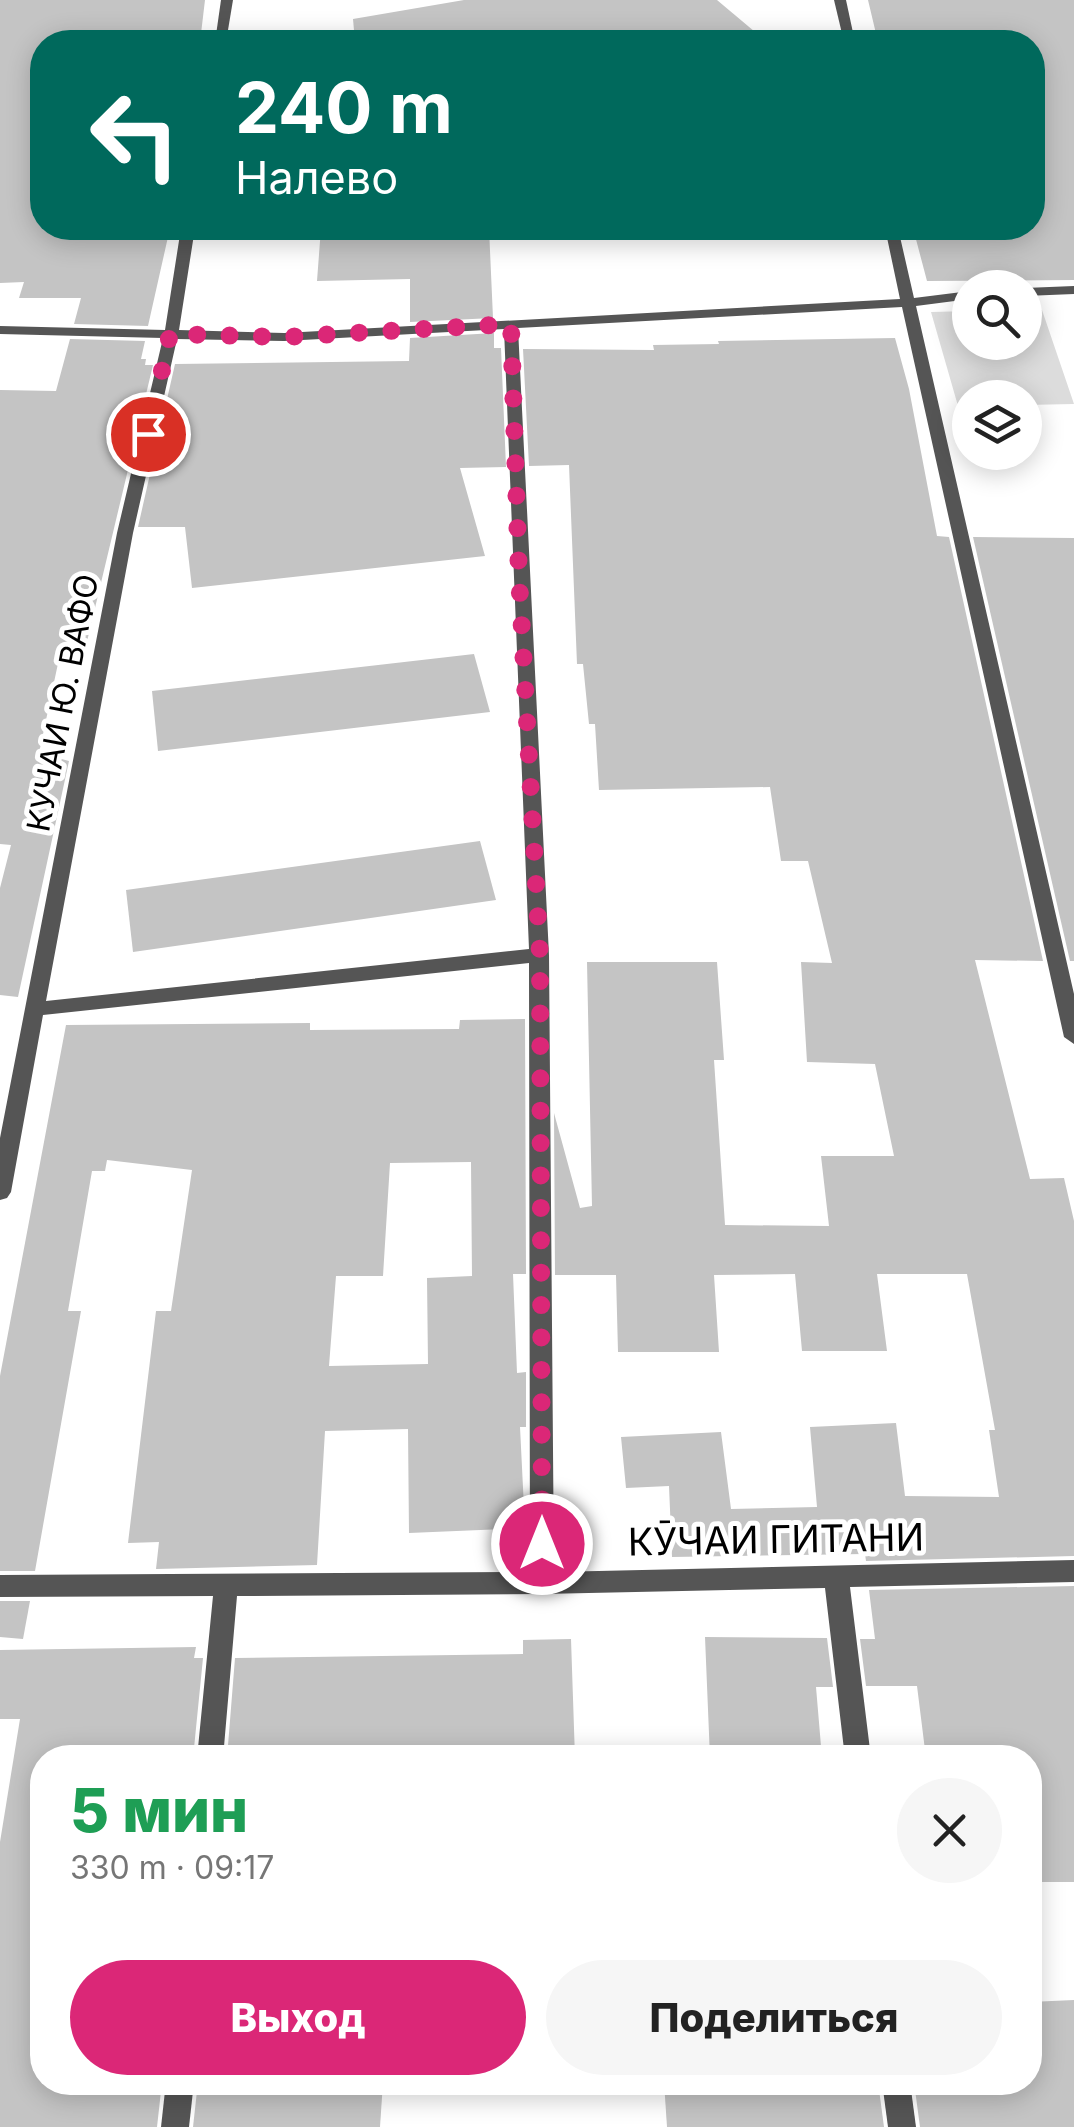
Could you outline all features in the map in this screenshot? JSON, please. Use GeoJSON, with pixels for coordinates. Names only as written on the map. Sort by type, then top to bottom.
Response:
{"type":"FeatureCollection","features":[{"type":"Feature","properties":{"kind":"street"},"geometry":{"type":"LineString","coordinates":[[222,30],[227,0]]}},
{"type":"Feature","properties":{"kind":"street"},"geometry":{"type":"LineString","coordinates":[[840,0],[847,30]]}},
{"type":"Feature","properties":{"kind":"street","name":"КУЧАИ Ю. ВАФО"},"geometry":{"type":"LineString","coordinates":[[0,1192],[186,240]]}},
{"type":"Feature","properties":{"kind":"street"},"geometry":{"type":"LineString","coordinates":[[894,240],[1074,1037]]}},
{"type":"Feature","properties":{"kind":"street"},"geometry":{"type":"LineString","coordinates":[[1042,291],[1074,290]]}},
{"type":"Feature","properties":{"kind":"street"},"geometry":{"type":"LineString","coordinates":[[0,330],[284,337],[908,303],[952,297]]}},
{"type":"Feature","properties":{"kind":"street"},"geometry":{"type":"LineString","coordinates":[[511,324],[519,577],[540,955],[542,1584]]}},
{"type":"Feature","properties":{"kind":"street"},"geometry":{"type":"LineString","coordinates":[[35,1009],[540,955]]}},
{"type":"Feature","properties":{"kind":"street","name":"КӮЧАИ ГИТАНИ"},"geometry":{"type":"LineString","coordinates":[[0,1586],[542,1584],[1074,1571]]}},
{"type":"Feature","properties":{"kind":"street"},"geometry":{"type":"LineString","coordinates":[[836,1576],[856,1745]]}},
{"type":"Feature","properties":{"kind":"street"},"geometry":{"type":"LineString","coordinates":[[211,1745],[226,1586]]}},
{"type":"Feature","properties":{"kind":"street"},"geometry":{"type":"LineString","coordinates":[[176,2127],[179,2095]]}},
{"type":"Feature","properties":{"kind":"street"},"geometry":{"type":"LineString","coordinates":[[898,2095],[902,2127]]}},
{"type":"Feature","properties":{"kind":"shaded area"},"geometry":{"type":"Polygon","coordinates":[[[1042,310],[1074,404],[1042,405],[1042,380],[952,380],[952,385],[931,312],[952,311],[952,360],[1042,360],[1042,310]]]}},
{"type":"Feature","properties":{"kind":"building"},"geometry":{"type":"Polygon","coordinates":[[[0,0],[205,0],[201,30],[30,30],[30,240],[167,240],[148,326],[74,324],[81,298],[19,298],[24,282],[0,283],[0,0]]]}},
{"type":"Feature","properties":{"kind":"building"},"geometry":{"type":"Polygon","coordinates":[[[464,0],[717,0],[753,30],[354,30],[353,19],[464,0]]]}},
{"type":"Feature","properties":{"kind":"building"},"geometry":{"type":"Polygon","coordinates":[[[868,0],[1074,0],[1074,280],[1042,280],[1042,270],[952,270],[952,281],[927,281],[916,240],[1045,240],[1045,30],[875,30],[868,0]]]}},
{"type":"Feature","properties":{"kind":"building"},"geometry":{"type":"Polygon","coordinates":[[[320,240],[490,240],[493,318],[410,322],[410,279],[317,281],[320,240]]]}},
{"type":"Feature","properties":{"kind":"building"},"geometry":{"type":"Polygon","coordinates":[[[494,333],[494,348],[501,348],[506,467],[460,468],[485,556],[192,588],[185,527],[138,527],[175,364],[409,361],[410,338],[494,333]]]}},
{"type":"Feature","properties":{"kind":"building"},"geometry":{"type":"Polygon","coordinates":[[[895,338],[909,389],[937,536],[949,537],[1043,961],[975,960],[1030,1179],[1064,1178],[1074,1221],[1074,1556],[866,1561],[865,1554],[672,1557],[669,1486],[626,1488],[621,1437],[721,1432],[731,1509],[817,1507],[810,1427],[896,1423],[905,1496],[999,1497],[989,1430],[995,1430],[967,1274],[877,1274],[887,1351],[802,1351],[795,1274],[714,1275],[719,1352],[618,1352],[616,1275],[555,1275],[554,1113],[580,1208],[592,1206],[587,962],[717,962],[724,1060],[714,1060],[725,1225],[829,1226],[821,1156],[894,1156],[875,1064],[807,1062],[801,962],[832,963],[808,861],[781,861],[770,787],[599,790],[595,724],[589,724],[583,664],[577,664],[569,465],[529,466],[523,349],[654,350],[653,345],[719,344],[718,341],[895,338]]]}},
{"type":"Feature","properties":{"kind":"building"},"geometry":{"type":"Polygon","coordinates":[[[70,339],[145,341],[141,359],[146,359],[145,365],[153,365],[84,654],[60,654],[39,753],[69,761],[18,997],[0,995],[0,888],[11,845],[0,844],[0,390],[56,391],[70,339]]]}},
{"type":"Feature","properties":{"kind":"building"},"geometry":{"type":"Polygon","coordinates":[[[973,537],[1074,538],[1074,961],[1070,961],[973,537]]]}},
{"type":"Feature","properties":{"kind":"building"},"geometry":{"type":"Polygon","coordinates":[[[474,654],[490,712],[158,751],[152,691],[474,654]]]}},
{"type":"Feature","properties":{"kind":"building"},"geometry":{"type":"Polygon","coordinates":[[[480,841],[496,900],[133,952],[126,890],[480,841]]]}},
{"type":"Feature","properties":{"kind":"building"},"geometry":{"type":"Polygon","coordinates":[[[525,1019],[526,1274],[513,1274],[517,1373],[526,1372],[526,1427],[520,1427],[525,1528],[409,1533],[408,1429],[325,1431],[317,1565],[156,1569],[159,1542],[128,1543],[156,1311],[171,1311],[192,1170],[107,1160],[105,1171],[92,1171],[68,1311],[81,1311],[35,1571],[0,1571],[0,1376],[66,1025],[310,1023],[310,1030],[459,1029],[460,1020],[525,1019]],[[471,1162],[390,1163],[383,1276],[336,1276],[329,1366],[428,1364],[427,1278],[472,1276],[471,1162]]]}},
{"type":"Feature","properties":{"kind":"building"},"geometry":{"type":"Polygon","coordinates":[[[1074,1586],[1074,1882],[1042,1882],[1042,1745],[924,1745],[917,1686],[866,1686],[860,1639],[875,1639],[869,1590],[1074,1586]]]}},
{"type":"Feature","properties":{"kind":"building"},"geometry":{"type":"Polygon","coordinates":[[[0,1601],[30,1601],[23,1639],[0,1637],[0,1601]]]}},
{"type":"Feature","properties":{"kind":"building"},"geometry":{"type":"Polygon","coordinates":[[[705,1637],[827,1638],[833,1687],[816,1687],[821,1745],[709,1745],[705,1637]]]}},
{"type":"Feature","properties":{"kind":"building"},"geometry":{"type":"Polygon","coordinates":[[[571,1639],[575,1745],[228,1745],[235,1658],[523,1654],[523,1640],[571,1639]]]}},
{"type":"Feature","properties":{"kind":"building"},"geometry":{"type":"Polygon","coordinates":[[[196,1647],[194,1658],[203,1658],[194,1745],[30,1745],[30,2095],[161,2095],[157,2127],[0,2127],[0,1842],[20,1719],[0,1719],[0,1650],[196,1647]]]}},
{"type":"Feature","properties":{"kind":"building"},"geometry":{"type":"Polygon","coordinates":[[[1074,2000],[1074,2127],[920,2127],[916,2095],[1042,2095],[1042,2001],[1074,2000]]]}},
{"type":"Feature","properties":{"kind":"building"},"geometry":{"type":"Polygon","coordinates":[[[197,2095],[382,2095],[380,2127],[193,2127],[197,2095]]]}},
{"type":"Feature","properties":{"kind":"building"},"geometry":{"type":"Polygon","coordinates":[[[665,2095],[880,2095],[884,2127],[667,2127],[665,2095]]]}},
{"type":"Feature","properties":{"kind":"route"},"geometry":{"type":"LineString","coordinates":[[148,434],[170,334],[284,337],[511,324],[519,577],[540,955],[542,1544]]}}]}
